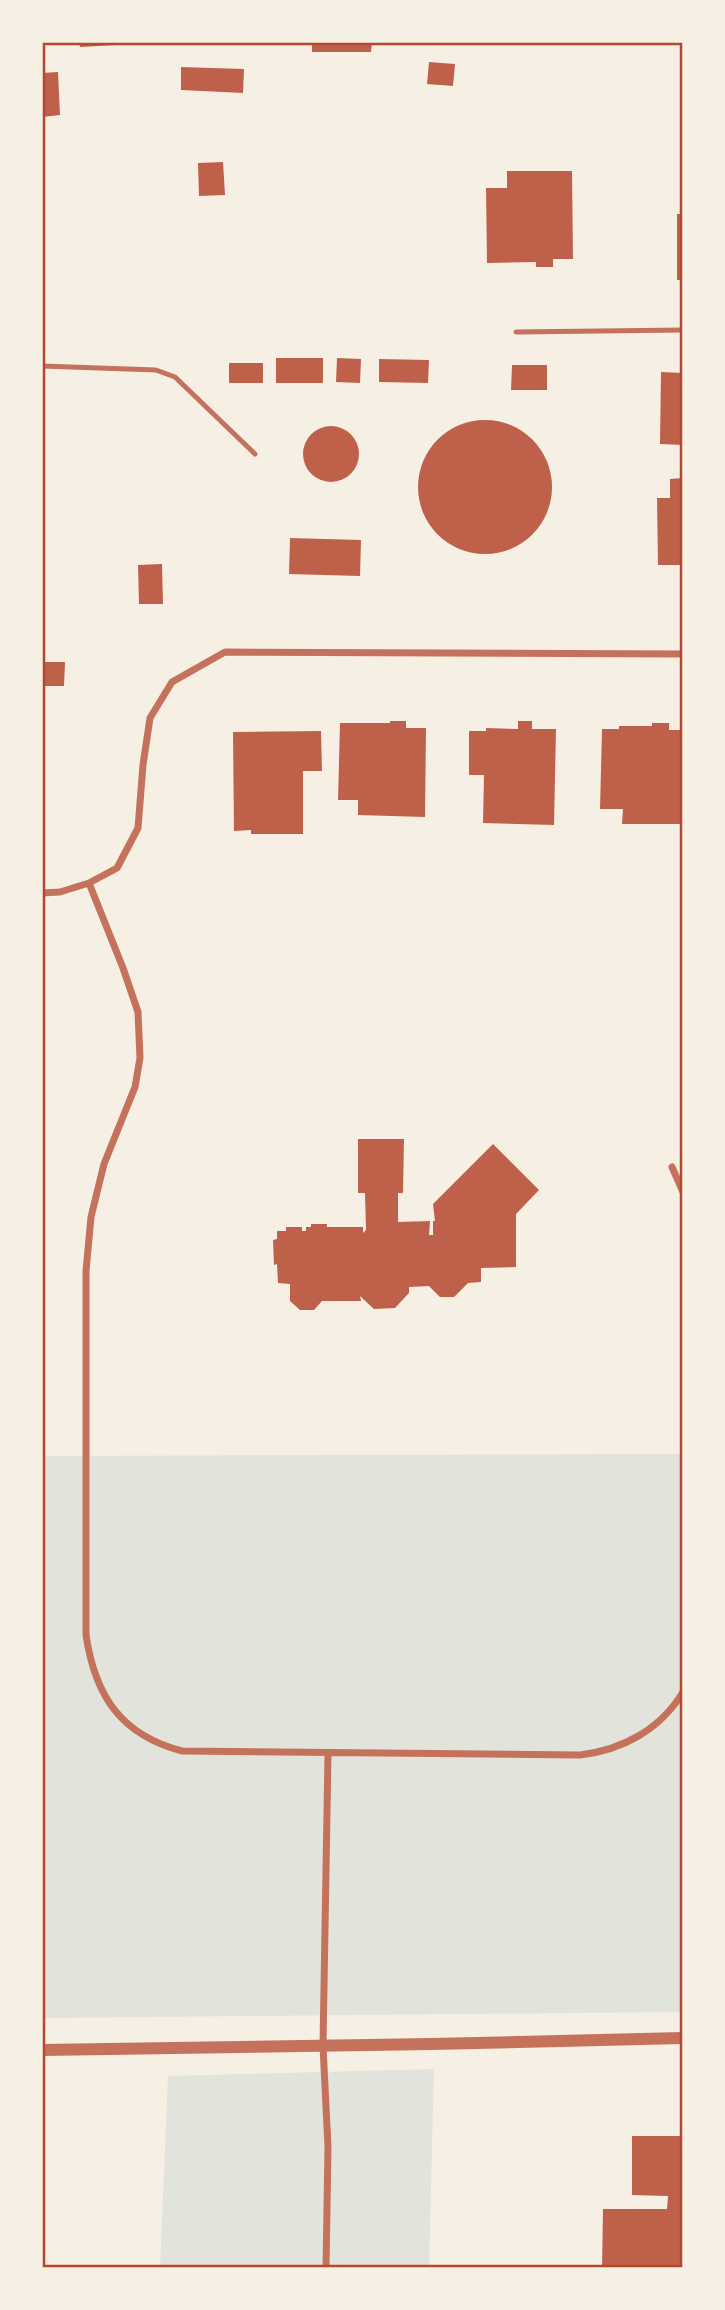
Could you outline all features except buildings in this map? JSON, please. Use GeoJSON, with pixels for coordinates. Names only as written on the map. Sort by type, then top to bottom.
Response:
{"type":"FeatureCollection","features":[{"type":"Feature","properties":{"kind":"street"},"geometry":{"type":"LineString","coordinates":[[42,892],[60,892],[89,883],[117,868],[138,828],[150,718],[172,682],[225,652],[683,654]]}},
{"type":"Feature","properties":{"kind":"street"},"geometry":{"type":"LineString","coordinates":[[89,883],[138,1012],[140,1058],[135,1087],[104,1164],[97,1190],[91,1217],[86,1271],[86,1635],[90,1660],[108,1702],[138,1733],[160,1745],[182,1751],[580,1755],[604,1752],[645,1733],[663,1717],[683,1692]]}},
{"type":"Feature","properties":{"kind":"street"},"geometry":{"type":"LineString","coordinates":[[672,1167],[683,1192]]}},
{"type":"Feature","properties":{"kind":"street"},"geometry":{"type":"LineString","coordinates":[[326,2268],[328,2147],[324,2046],[328,1754]]}},
{"type":"Feature","properties":{"kind":"street"},"geometry":{"type":"LineString","coordinates":[[42,2050],[683,2038]]}},
{"type":"Feature","properties":{"kind":"lane"},"geometry":{"type":"LineString","coordinates":[[516,332],[683,330]]}},
{"type":"Feature","properties":{"kind":"lane"},"geometry":{"type":"LineString","coordinates":[[42,366],[156,370],[175,377],[255,454]]}},
{"type":"Feature","properties":{"kind":"shaded area"},"geometry":{"type":"Polygon","coordinates":[[[683,1454],[683,2012],[42,2018],[42,1456],[683,1454]]]}},
{"type":"Feature","properties":{"kind":"shaded area"},"geometry":{"type":"Polygon","coordinates":[[[434,2069],[429,2268],[160,2268],[168,2076],[434,2069]]]}}]}
